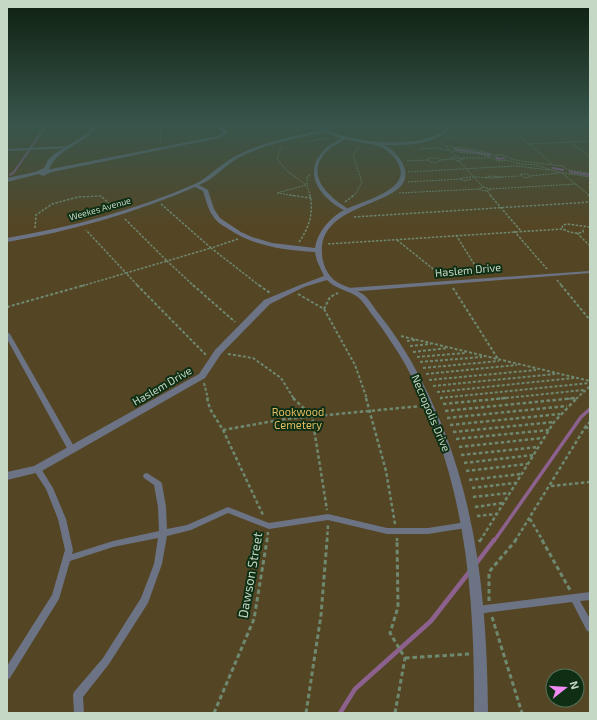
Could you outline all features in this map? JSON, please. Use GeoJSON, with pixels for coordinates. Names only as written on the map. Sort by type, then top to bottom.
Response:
{"type":"FeatureCollection","features":[{"type":"Feature","properties":{"kind":"street"},"geometry":{"type":"LineString","coordinates":[[7,180],[38,173],[46,174],[50,160],[53,158]]}},
{"type":"Feature","properties":{"kind":"street"},"geometry":{"type":"LineString","coordinates":[[48,170],[114,158]]}},
{"type":"Feature","properties":{"kind":"street","name":"Weekes Avenue"},"geometry":{"type":"LineString","coordinates":[[7,240],[82,225],[120,214],[210,178],[235,158]]}},
{"type":"Feature","properties":{"kind":"street"},"geometry":{"type":"LineString","coordinates":[[195,185],[205,190],[209,205],[218,218],[237,233],[267,245],[294,249],[318,247],[324,232],[337,218],[348,210],[393,191],[401,183],[403,172],[400,162],[396,158]]}},
{"type":"Feature","properties":{"kind":"street","name":"Necropolis Drive"},"geometry":{"type":"LineString","coordinates":[[318,247],[320,263],[328,277],[337,285],[363,298],[391,336],[416,375],[430,405],[450,460],[466,525],[475,583],[484,609],[480,653],[481,713]]}},
{"type":"Feature","properties":{"kind":"street","name":"Haslem Drive"},"geometry":{"type":"LineString","coordinates":[[7,476],[38,470],[202,376],[218,352],[267,302],[328,277]]}},
{"type":"Feature","properties":{"kind":"lane"},"geometry":{"type":"LineString","coordinates":[[321,158],[315,172],[318,186],[338,205],[348,210]]}},
{"type":"Feature","properties":{"kind":"lane","name":"Haslem Drive"},"geometry":{"type":"LineString","coordinates":[[348,290],[590,272]]}},
{"type":"Feature","properties":{"kind":"lane"},"geometry":{"type":"LineString","coordinates":[[7,334],[72,450]]}},
{"type":"Feature","properties":{"kind":"lane"},"geometry":{"type":"LineString","coordinates":[[7,675],[56,596],[69,550],[62,519],[49,488],[38,470]]}},
{"type":"Feature","properties":{"kind":"lane"},"geometry":{"type":"LineString","coordinates":[[79,713],[78,695],[106,660],[145,600],[158,564],[163,534],[162,508],[158,484],[147,476]]}},
{"type":"Feature","properties":{"kind":"lane"},"geometry":{"type":"LineString","coordinates":[[66,559],[113,544],[188,528],[228,510],[269,526],[328,517],[387,531],[428,531],[466,525]]}},
{"type":"Feature","properties":{"kind":"lane"},"geometry":{"type":"LineString","coordinates":[[484,609],[590,596]]}},
{"type":"Feature","properties":{"kind":"lane"},"geometry":{"type":"LineString","coordinates":[[574,598],[590,628]]}},
{"type":"Feature","properties":{"kind":"path"},"geometry":{"type":"LineString","coordinates":[[278,158],[286,170],[306,185]]}},
{"type":"Feature","properties":{"kind":"path"},"geometry":{"type":"LineString","coordinates":[[338,205],[348,200],[356,192],[362,182],[354,158]]}},
{"type":"Feature","properties":{"kind":"path"},"geometry":{"type":"LineString","coordinates":[[400,162],[427,160],[428,158],[440,160],[452,159],[459,161],[483,187],[490,189],[576,184]]}},
{"type":"Feature","properties":{"kind":"path"},"geometry":{"type":"LineString","coordinates":[[460,158],[474,158]]}},
{"type":"Feature","properties":{"kind":"path"},"geometry":{"type":"LineString","coordinates":[[459,161],[463,158]]}},
{"type":"Feature","properties":{"kind":"path"},"geometry":{"type":"LineString","coordinates":[[492,158],[498,161],[507,160],[520,164],[537,165],[551,170]]}},
{"type":"Feature","properties":{"kind":"path"},"geometry":{"type":"LineString","coordinates":[[507,160],[509,158],[553,166],[563,166],[568,170]]}},
{"type":"Feature","properties":{"kind":"path"},"geometry":{"type":"LineString","coordinates":[[543,158],[553,166]]}},
{"type":"Feature","properties":{"kind":"path"},"geometry":{"type":"LineString","coordinates":[[427,160],[434,163],[440,160]]}},
{"type":"Feature","properties":{"kind":"path"},"geometry":{"type":"LineString","coordinates":[[403,172],[515,166],[551,170],[590,177]]}},
{"type":"Feature","properties":{"kind":"path"},"geometry":{"type":"LineString","coordinates":[[548,168],[553,166]]}},
{"type":"Feature","properties":{"kind":"path"},"geometry":{"type":"LineString","coordinates":[[563,172],[568,170],[590,173]]}},
{"type":"Feature","properties":{"kind":"path"},"geometry":{"type":"LineString","coordinates":[[294,249],[306,233],[312,209],[311,198],[306,185],[307,177],[315,172]]}},
{"type":"Feature","properties":{"kind":"path"},"geometry":{"type":"LineString","coordinates":[[520,176],[527,178],[530,176],[557,174],[558,172]]}},
{"type":"Feature","properties":{"kind":"path"},"geometry":{"type":"LineString","coordinates":[[563,172],[590,196]]}},
{"type":"Feature","properties":{"kind":"path"},"geometry":{"type":"LineString","coordinates":[[460,179],[466,181],[475,178],[492,176],[520,176],[522,174],[530,176]]}},
{"type":"Feature","properties":{"kind":"path"},"geometry":{"type":"LineString","coordinates":[[401,183],[460,179],[464,177],[470,179]]}},
{"type":"Feature","properties":{"kind":"path"},"geometry":{"type":"LineString","coordinates":[[306,185],[277,193],[311,198]]}},
{"type":"Feature","properties":{"kind":"path"},"geometry":{"type":"LineString","coordinates":[[387,194],[480,189],[487,191],[521,231]]}},
{"type":"Feature","properties":{"kind":"path"},"geometry":{"type":"LineString","coordinates":[[487,191],[490,189]]}},
{"type":"Feature","properties":{"kind":"path"},"geometry":{"type":"LineString","coordinates":[[38,234],[34,227],[36,215],[52,204],[78,197],[101,196],[167,261],[242,328]]}},
{"type":"Feature","properties":{"kind":"path"},"geometry":{"type":"LineString","coordinates":[[157,200],[211,248],[277,298]]}},
{"type":"Feature","properties":{"kind":"path"},"geometry":{"type":"LineString","coordinates":[[337,218],[590,202]]}},
{"type":"Feature","properties":{"kind":"path"},"geometry":{"type":"LineString","coordinates":[[562,229],[563,225],[568,224],[578,225],[583,228],[590,227]]}},
{"type":"Feature","properties":{"kind":"path"},"geometry":{"type":"LineString","coordinates":[[82,225],[126,273],[212,361]]}},
{"type":"Feature","properties":{"kind":"path"},"geometry":{"type":"LineString","coordinates":[[318,247],[396,239],[521,231],[562,229],[568,232],[577,233],[583,232],[583,228]]}},
{"type":"Feature","properties":{"kind":"path"},"geometry":{"type":"LineString","coordinates":[[577,233],[590,246]]}},
{"type":"Feature","properties":{"kind":"path"},"geometry":{"type":"LineString","coordinates":[[456,235],[484,280]]}},
{"type":"Feature","properties":{"kind":"path"},"geometry":{"type":"LineString","coordinates":[[7,307],[247,237]]}},
{"type":"Feature","properties":{"kind":"path"},"geometry":{"type":"LineString","coordinates":[[396,239],[450,283],[498,360]]}},
{"type":"Feature","properties":{"kind":"path"},"geometry":{"type":"LineString","coordinates":[[324,309],[330,297],[348,290]]}},
{"type":"Feature","properties":{"kind":"path"},"geometry":{"type":"LineString","coordinates":[[292,291],[324,309],[355,365],[366,396],[386,471],[397,531],[398,607],[390,633],[405,658],[396,713]]}},
{"type":"Feature","properties":{"kind":"path"},"geometry":{"type":"LineString","coordinates":[[391,336],[398,335],[577,378],[590,383]]}},
{"type":"Feature","properties":{"kind":"path"},"geometry":{"type":"LineString","coordinates":[[407,341],[418,340]]}},
{"type":"Feature","properties":{"kind":"path"},"geometry":{"type":"LineString","coordinates":[[410,346],[434,344]]}},
{"type":"Feature","properties":{"kind":"path"},"geometry":{"type":"LineString","coordinates":[[413,352],[451,348]]}},
{"type":"Feature","properties":{"kind":"path"},"geometry":{"type":"LineString","coordinates":[[218,352],[253,358],[281,378],[295,401],[312,416],[328,517],[321,615],[306,713]]}},
{"type":"Feature","properties":{"kind":"path"},"geometry":{"type":"LineString","coordinates":[[417,357],[468,352]]}},
{"type":"Feature","properties":{"kind":"path"},"geometry":{"type":"LineString","coordinates":[[420,362],[485,356]]}},
{"type":"Feature","properties":{"kind":"path"},"geometry":{"type":"LineString","coordinates":[[423,368],[502,361]]}},
{"type":"Feature","properties":{"kind":"path"},"geometry":{"type":"LineString","coordinates":[[426,374],[521,365]]}},
{"type":"Feature","properties":{"kind":"path"},"geometry":{"type":"LineString","coordinates":[[429,380],[539,369]]}},
{"type":"Feature","properties":{"kind":"path"},"geometry":{"type":"LineString","coordinates":[[433,386],[558,374]]}},
{"type":"Feature","properties":{"kind":"path","name":"Dawson Street"},"geometry":{"type":"LineString","coordinates":[[202,376],[210,409],[223,430],[269,526],[254,619],[214,713]]}},
{"type":"Feature","properties":{"kind":"path"},"geometry":{"type":"LineString","coordinates":[[437,392],[577,378]]}},
{"type":"Feature","properties":{"kind":"path"},"geometry":{"type":"LineString","coordinates":[[471,555],[548,430],[560,414],[585,390],[590,383]]}},
{"type":"Feature","properties":{"kind":"path"},"geometry":{"type":"LineString","coordinates":[[440,398],[590,383]]}},
{"type":"Feature","properties":{"kind":"path"},"geometry":{"type":"LineString","coordinates":[[443,404],[585,390]]}},
{"type":"Feature","properties":{"kind":"path"},"geometry":{"type":"LineString","coordinates":[[445,411],[576,398]]}},
{"type":"Feature","properties":{"kind":"path"},"geometry":{"type":"LineString","coordinates":[[223,430],[312,416],[430,405]]}},
{"type":"Feature","properties":{"kind":"path"},"geometry":{"type":"LineString","coordinates":[[447,418],[568,406]]}},
{"type":"Feature","properties":{"kind":"path"},"geometry":{"type":"LineString","coordinates":[[450,425],[560,414]]}},
{"type":"Feature","properties":{"kind":"path"},"geometry":{"type":"LineString","coordinates":[[453,432],[554,422]]}},
{"type":"Feature","properties":{"kind":"path"},"geometry":{"type":"LineString","coordinates":[[522,713],[484,609],[489,572],[511,548],[551,486],[586,426],[590,422]]}},
{"type":"Feature","properties":{"kind":"path"},"geometry":{"type":"LineString","coordinates":[[586,426],[590,432]]}},
{"type":"Feature","properties":{"kind":"path"},"geometry":{"type":"LineString","coordinates":[[456,440],[548,430]]}},
{"type":"Feature","properties":{"kind":"path"},"geometry":{"type":"LineString","coordinates":[[459,447],[543,438]]}},
{"type":"Feature","properties":{"kind":"path"},"geometry":{"type":"LineString","coordinates":[[461,455],[538,446]]}},
{"type":"Feature","properties":{"kind":"path"},"geometry":{"type":"LineString","coordinates":[[464,463],[533,455]]}},
{"type":"Feature","properties":{"kind":"path"},"geometry":{"type":"LineString","coordinates":[[466,471],[527,464]]}},
{"type":"Feature","properties":{"kind":"path"},"geometry":{"type":"LineString","coordinates":[[469,480],[521,474]]}},
{"type":"Feature","properties":{"kind":"path"},"geometry":{"type":"LineString","coordinates":[[551,486],[590,482]]}},
{"type":"Feature","properties":{"kind":"path"},"geometry":{"type":"LineString","coordinates":[[472,488],[515,483]]}},
{"type":"Feature","properties":{"kind":"path"},"geometry":{"type":"LineString","coordinates":[[473,497],[509,493]]}},
{"type":"Feature","properties":{"kind":"path"},"geometry":{"type":"LineString","coordinates":[[475,507],[503,503]]}},
{"type":"Feature","properties":{"kind":"path"},"geometry":{"type":"LineString","coordinates":[[477,516],[496,514]]}},
{"type":"Feature","properties":{"kind":"path"},"geometry":{"type":"LineString","coordinates":[[530,519],[574,598]]}},
{"type":"Feature","properties":{"kind":"path"},"geometry":{"type":"LineString","coordinates":[[405,658],[480,653]]}},
{"type":"Feature","properties":{"kind":"green space","name":"Rookwood Cemetery"},"geometry":{"type":"Polygon","coordinates":[[[7,158],[590,158],[590,713],[7,713],[7,158]]]}},
{"type":"Feature","properties":{"kind":"waterway"},"geometry":{"type":"LineString","coordinates":[[10,175],[14,172],[24,158]]}},
{"type":"Feature","properties":{"kind":"waterway"},"geometry":{"type":"LineString","coordinates":[[497,158],[498,159],[504,158]]}},
{"type":"Feature","properties":{"kind":"waterway"},"geometry":{"type":"LineString","coordinates":[[553,168],[563,170]]}},
{"type":"Feature","properties":{"kind":"waterway"},"geometry":{"type":"LineString","coordinates":[[570,172],[590,175]]}},
{"type":"Feature","properties":{"kind":"waterway"},"geometry":{"type":"LineString","coordinates":[[494,541],[581,417],[590,409]]}},
{"type":"Feature","properties":{"kind":"waterway"},"geometry":{"type":"LineString","coordinates":[[475,565],[494,540]]}},
{"type":"Feature","properties":{"kind":"waterway"},"geometry":{"type":"LineString","coordinates":[[340,713],[355,689],[431,621],[470,571]]}}]}
